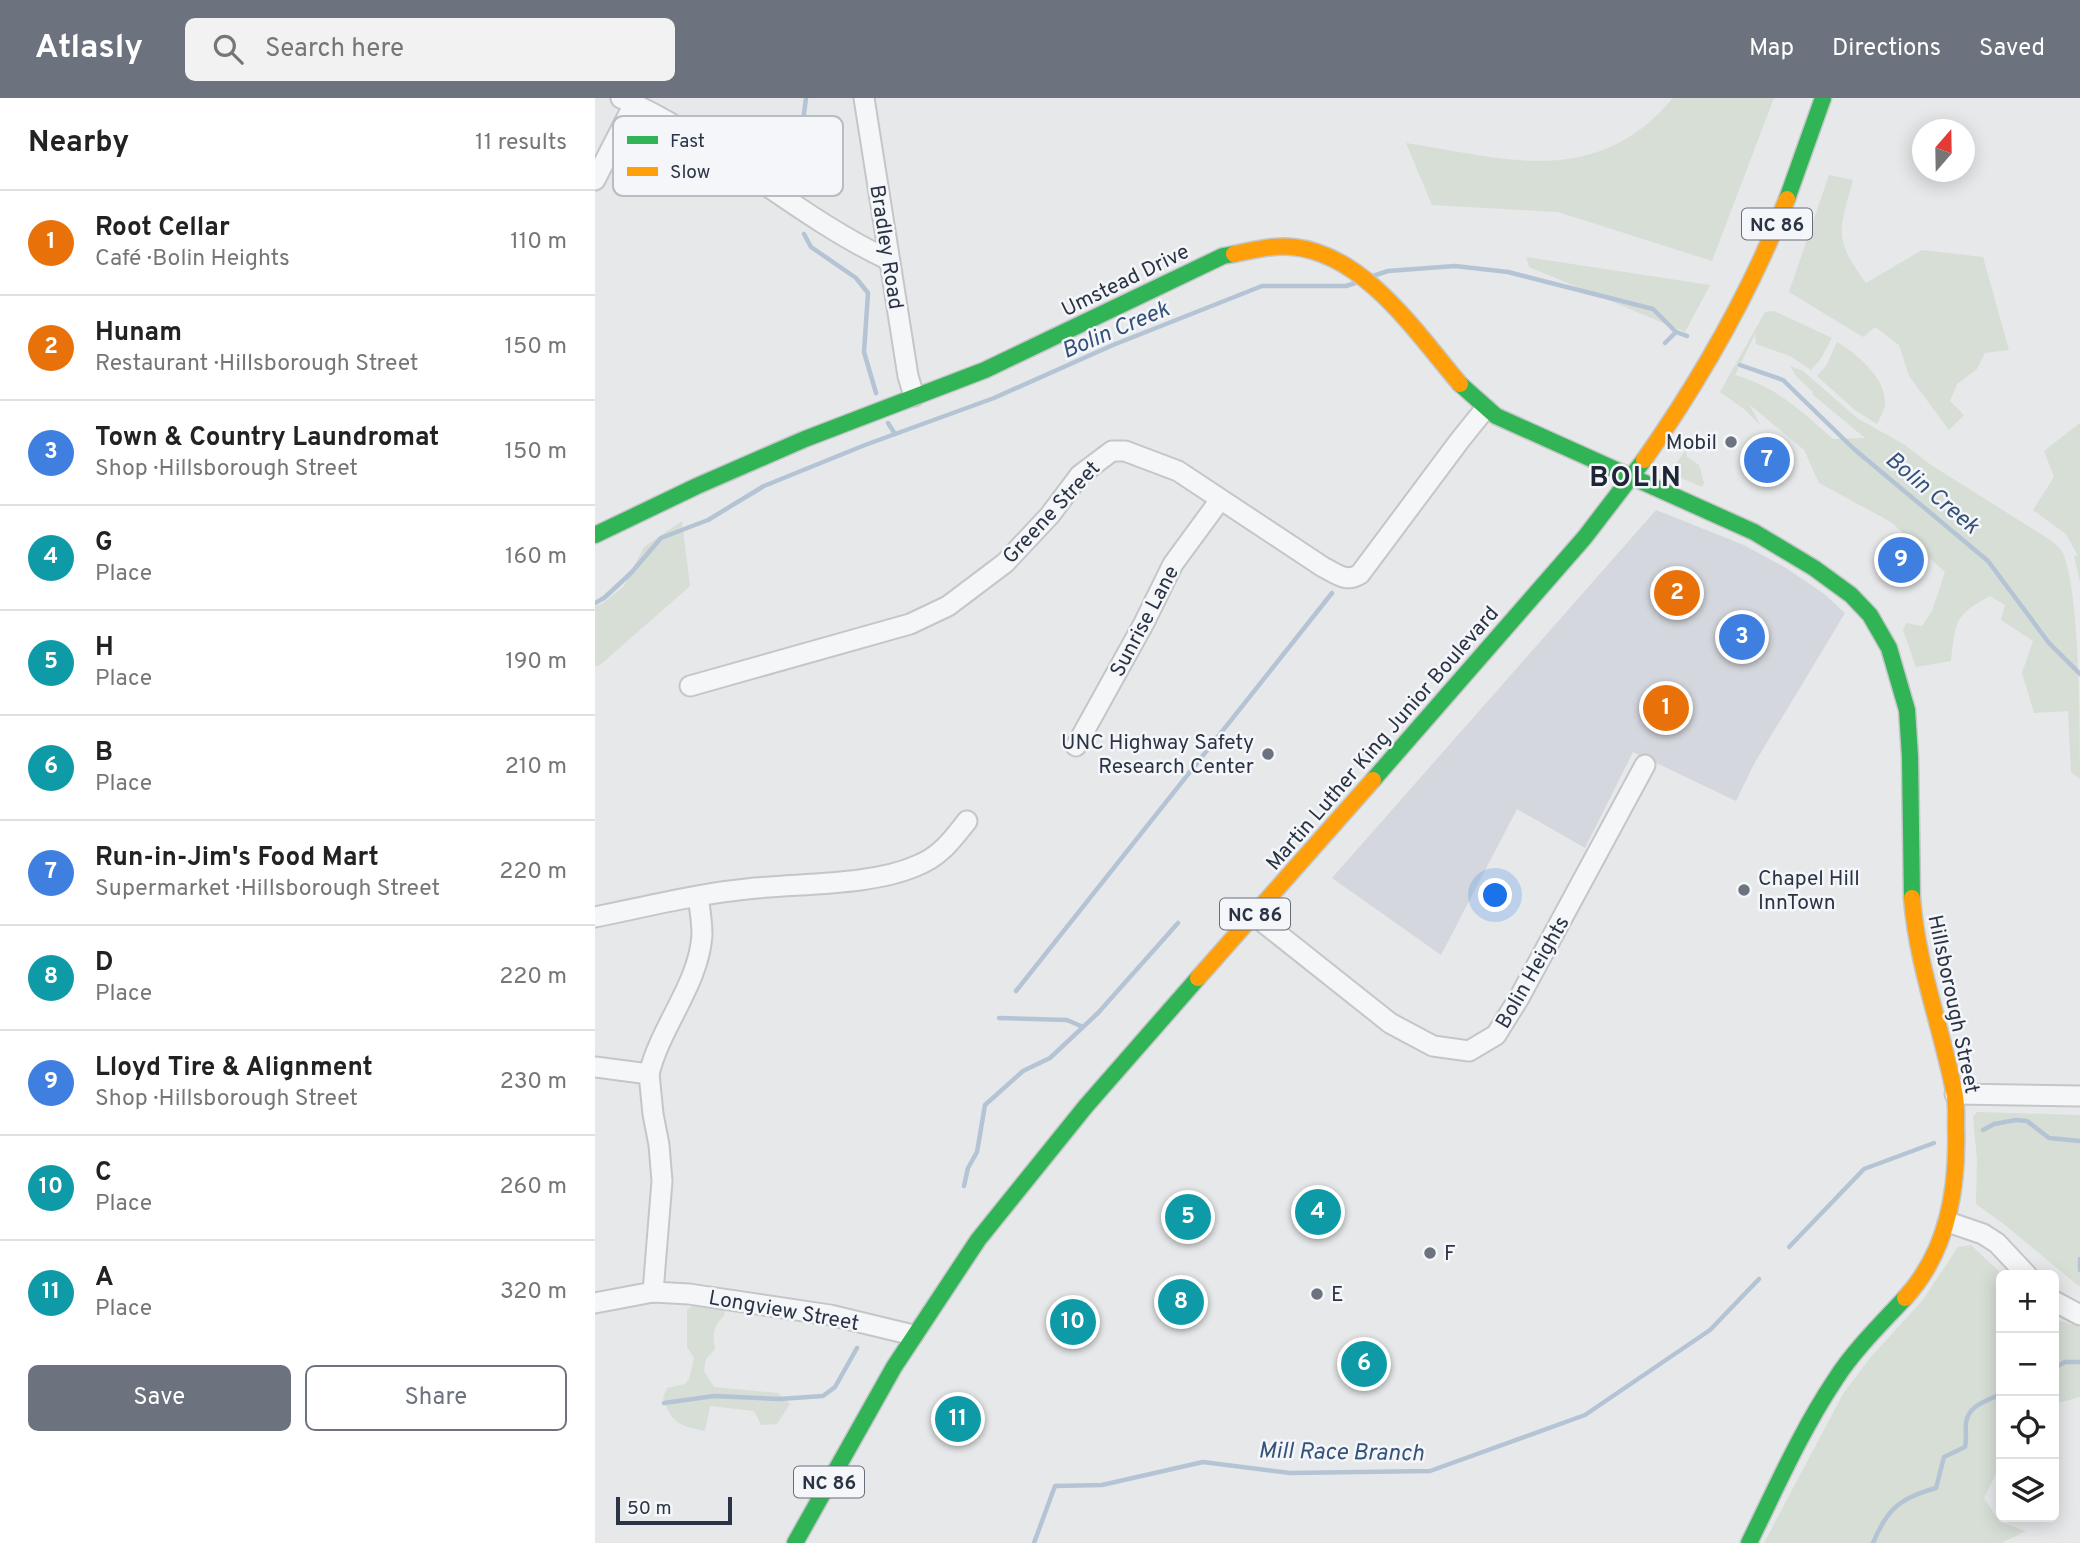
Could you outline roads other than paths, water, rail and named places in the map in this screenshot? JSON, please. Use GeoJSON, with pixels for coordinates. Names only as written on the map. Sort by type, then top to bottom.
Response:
{"type":"FeatureCollection","features":[{"type":"Feature","properties":{"kind":"street","name":"Bradley Road"},"geometry":{"type":"LineString","coordinates":[[864,98],[908,376],[914,396]]}},
{"type":"Feature","properties":{"kind":"street","name":"Martin Luther King Junior Boulevard"},"geometry":{"type":"LineString","coordinates":[[795,1543],[913,1335],[978,1240],[1050,1148],[1556,571],[1631,477],[1725,330],[1776,227],[1823,98]]}},
{"type":"Feature","properties":{"kind":"street"},"geometry":{"type":"LineString","coordinates":[[628,101],[654,116]]}},
{"type":"Feature","properties":{"kind":"street"},"geometry":{"type":"LineString","coordinates":[[595,180],[613,137]]}},
{"type":"Feature","properties":{"kind":"street"},"geometry":{"type":"LineString","coordinates":[[781,196],[833,230],[890,260]]}},
{"type":"Feature","properties":{"kind":"street","name":"Umstead Drive"},"geometry":{"type":"LineString","coordinates":[[595,535],[709,480],[805,439],[985,370],[1223,256],[1269,247],[1294,247],[1336,259],[1368,281],[1382,295],[1485,410],[1529,433],[1631,477]]}},
{"type":"Feature","properties":{"kind":"street","name":"Greene Street"},"geometry":{"type":"LineString","coordinates":[[690,686],[910,624],[948,606],[1005,563],[1050,515],[1080,475],[1112,451],[1125,451],[1178,471],[1324,567],[1352,579],[1360,574],[1485,410]]}},
{"type":"Feature","properties":{"kind":"street","name":"Hillsborough Street"},"geometry":{"type":"LineString","coordinates":[[1631,477],[1733,520],[1792,553],[1851,595],[1881,631],[1889,648],[1907,710],[1910,757],[1910,878],[1914,929],[1955,1094],[1955,1188],[1948,1222],[1934,1255],[1918,1281],[1859,1348],[1829,1389],[1811,1419],[1749,1543]]}},
{"type":"Feature","properties":{"kind":"street","name":"Sunrise Lane"},"geometry":{"type":"LineString","coordinates":[[1076,746],[1144,623],[1173,564],[1220,500]]}},
{"type":"Feature","properties":{"kind":"street","name":"Bolin Heights"},"geometry":{"type":"LineString","coordinates":[[1254,915],[1390,1023],[1433,1046],[1469,1051],[1496,1035],[1519,998],[1645,765]]}},
{"type":"Feature","properties":{"kind":"street"},"geometry":{"type":"LineString","coordinates":[[595,917],[744,889],[892,874],[916,867],[933,858],[947,847],[967,821]]}},
{"type":"Feature","properties":{"kind":"street"},"geometry":{"type":"LineString","coordinates":[[653,1292],[661,1181],[660,1145],[653,1114],[649,1074],[660,1039],[678,1007],[698,957],[702,937],[698,897]]}},
{"type":"Feature","properties":{"kind":"street"},"geometry":{"type":"LineString","coordinates":[[595,1067],[649,1074]]}},
{"type":"Feature","properties":{"kind":"street"},"geometry":{"type":"LineString","coordinates":[[1955,1094],[2080,1096]]}},
{"type":"Feature","properties":{"kind":"street"},"geometry":{"type":"LineString","coordinates":[[1948,1222],[1983,1234],[1997,1243],[2022,1270]]}},
{"type":"Feature","properties":{"kind":"street","name":"Longview Street"},"geometry":{"type":"LineString","coordinates":[[595,1303],[653,1292],[753,1302],[850,1319],[913,1335]]}},
{"type":"Feature","properties":{"kind":"street"},"geometry":{"type":"LineString","coordinates":[[2059,1304],[2080,1315]]}},
{"type":"Feature","properties":{"kind":"waterway"},"geometry":{"type":"LineString","coordinates":[[804,116],[806,98]]}},
{"type":"Feature","properties":{"kind":"waterway"},"geometry":{"type":"LineString","coordinates":[[804,234],[811,247],[856,278],[868,293],[864,352],[876,393]]}},
{"type":"Feature","properties":{"kind":"waterway","name":"Bolin Creek"},"geometry":{"type":"LineString","coordinates":[[1373,276],[1388,271],[1455,266],[1508,272],[1653,309],[1676,332],[1687,336]]}},
{"type":"Feature","properties":{"kind":"waterway","name":"Bolin Creek"},"geometry":{"type":"LineString","coordinates":[[595,603],[631,573],[661,538],[708,520],[764,486],[865,445],[994,398],[1113,345],[1262,286],[1346,286],[1355,283]]}},
{"type":"Feature","properties":{"kind":"waterway"},"geometry":{"type":"LineString","coordinates":[[1665,343],[1676,332]]}},
{"type":"Feature","properties":{"kind":"waterway","name":"Bolin Creek"},"geometry":{"type":"LineString","coordinates":[[1740,365],[1783,380],[1854,449],[1988,561],[2049,643],[2080,674]]}},
{"type":"Feature","properties":{"kind":"waterway"},"geometry":{"type":"LineString","coordinates":[[888,423],[895,434]]}},
{"type":"Feature","properties":{"kind":"waterway"},"geometry":{"type":"LineString","coordinates":[[1016,991],[1332,593]]}},
{"type":"Feature","properties":{"kind":"waterway"},"geometry":{"type":"LineString","coordinates":[[964,1186],[968,1168],[977,1152],[985,1105],[1023,1071],[1050,1058],[1098,1013],[1178,923]]}},
{"type":"Feature","properties":{"kind":"waterway"},"geometry":{"type":"LineString","coordinates":[[999,1018],[1067,1020],[1083,1027]]}},
{"type":"Feature","properties":{"kind":"waterway"},"geometry":{"type":"LineString","coordinates":[[1983,1130],[1994,1124],[2027,1121],[2049,1138],[2080,1141]]}},
{"type":"Feature","properties":{"kind":"waterway","name":"Mill Race Branch"},"geometry":{"type":"LineString","coordinates":[[1789,1247],[1864,1169],[1934,1143]]}},
{"type":"Feature","properties":{"kind":"waterway"},"geometry":{"type":"LineString","coordinates":[[2080,1259],[2080,1270]]}},
{"type":"Feature","properties":{"kind":"waterway","name":"Mill Race Branch"},"geometry":{"type":"LineString","coordinates":[[1034,1543],[1055,1486],[1102,1485],[1203,1462],[1290,1473],[1430,1471],[1585,1415],[1710,1330],[1759,1279]]}},
{"type":"Feature","properties":{"kind":"waterway"},"geometry":{"type":"LineString","coordinates":[[664,1403],[714,1396],[779,1399],[823,1396],[835,1387],[857,1348]]}},
{"type":"Feature","properties":{"kind":"waterway"},"geometry":{"type":"LineString","coordinates":[[2059,1365],[2065,1362],[2080,1362]]}},
{"type":"Feature","properties":{"kind":"waterway"},"geometry":{"type":"LineString","coordinates":[[1873,1543],[1884,1521],[1896,1507],[1913,1496],[1936,1488],[1944,1457],[1965,1447],[1966,1423],[1970,1412],[1979,1404],[1997,1396]]}},
{"type":"Feature","properties":{"kind":"place","name":"Mobil"},"geometry":{"type":"Point","coordinates":[1731,442]}},
{"type":"Feature","properties":{"kind":"place","name":"Run-in-Jim's Food Mart"},"geometry":{"type":"Point","coordinates":[1767,460]}},
{"type":"Feature","properties":{"kind":"place","name":"Lloyd Tire & Alignment"},"geometry":{"type":"Point","coordinates":[1901,560]}},
{"type":"Feature","properties":{"kind":"place","name":"Hunam"},"geometry":{"type":"Point","coordinates":[1677,593]}},
{"type":"Feature","properties":{"kind":"place","name":"Town & Country Laundromat"},"geometry":{"type":"Point","coordinates":[1742,637]}},
{"type":"Feature","properties":{"kind":"place","name":"Root Cellar"},"geometry":{"type":"Point","coordinates":[1666,708]}},
{"type":"Feature","properties":{"kind":"place","name":"UNC Highway Safety Research Center"},"geometry":{"type":"Point","coordinates":[1268,754]}},
{"type":"Feature","properties":{"kind":"place","name":"Chapel Hill InnTown"},"geometry":{"type":"Point","coordinates":[1744,890]}},
{"type":"Feature","properties":{"kind":"place","name":"G"},"geometry":{"type":"Point","coordinates":[1318,1212]}},
{"type":"Feature","properties":{"kind":"place","name":"H"},"geometry":{"type":"Point","coordinates":[1188,1217]}},
{"type":"Feature","properties":{"kind":"place","name":"F"},"geometry":{"type":"Point","coordinates":[1430,1253]}},
{"type":"Feature","properties":{"kind":"place","name":"E"},"geometry":{"type":"Point","coordinates":[1317,1294]}},
{"type":"Feature","properties":{"kind":"place","name":"D"},"geometry":{"type":"Point","coordinates":[1181,1302]}},
{"type":"Feature","properties":{"kind":"place","name":"C"},"geometry":{"type":"Point","coordinates":[1073,1322]}},
{"type":"Feature","properties":{"kind":"place","name":"B"},"geometry":{"type":"Point","coordinates":[1364,1364]}},
{"type":"Feature","properties":{"kind":"place","name":"A"},"geometry":{"type":"Point","coordinates":[958,1419]}},
{"type":"Feature","properties":{"kind":"district","name":"BOLIN"},"geometry":{"type":"Point","coordinates":[1636,476]}}]}
